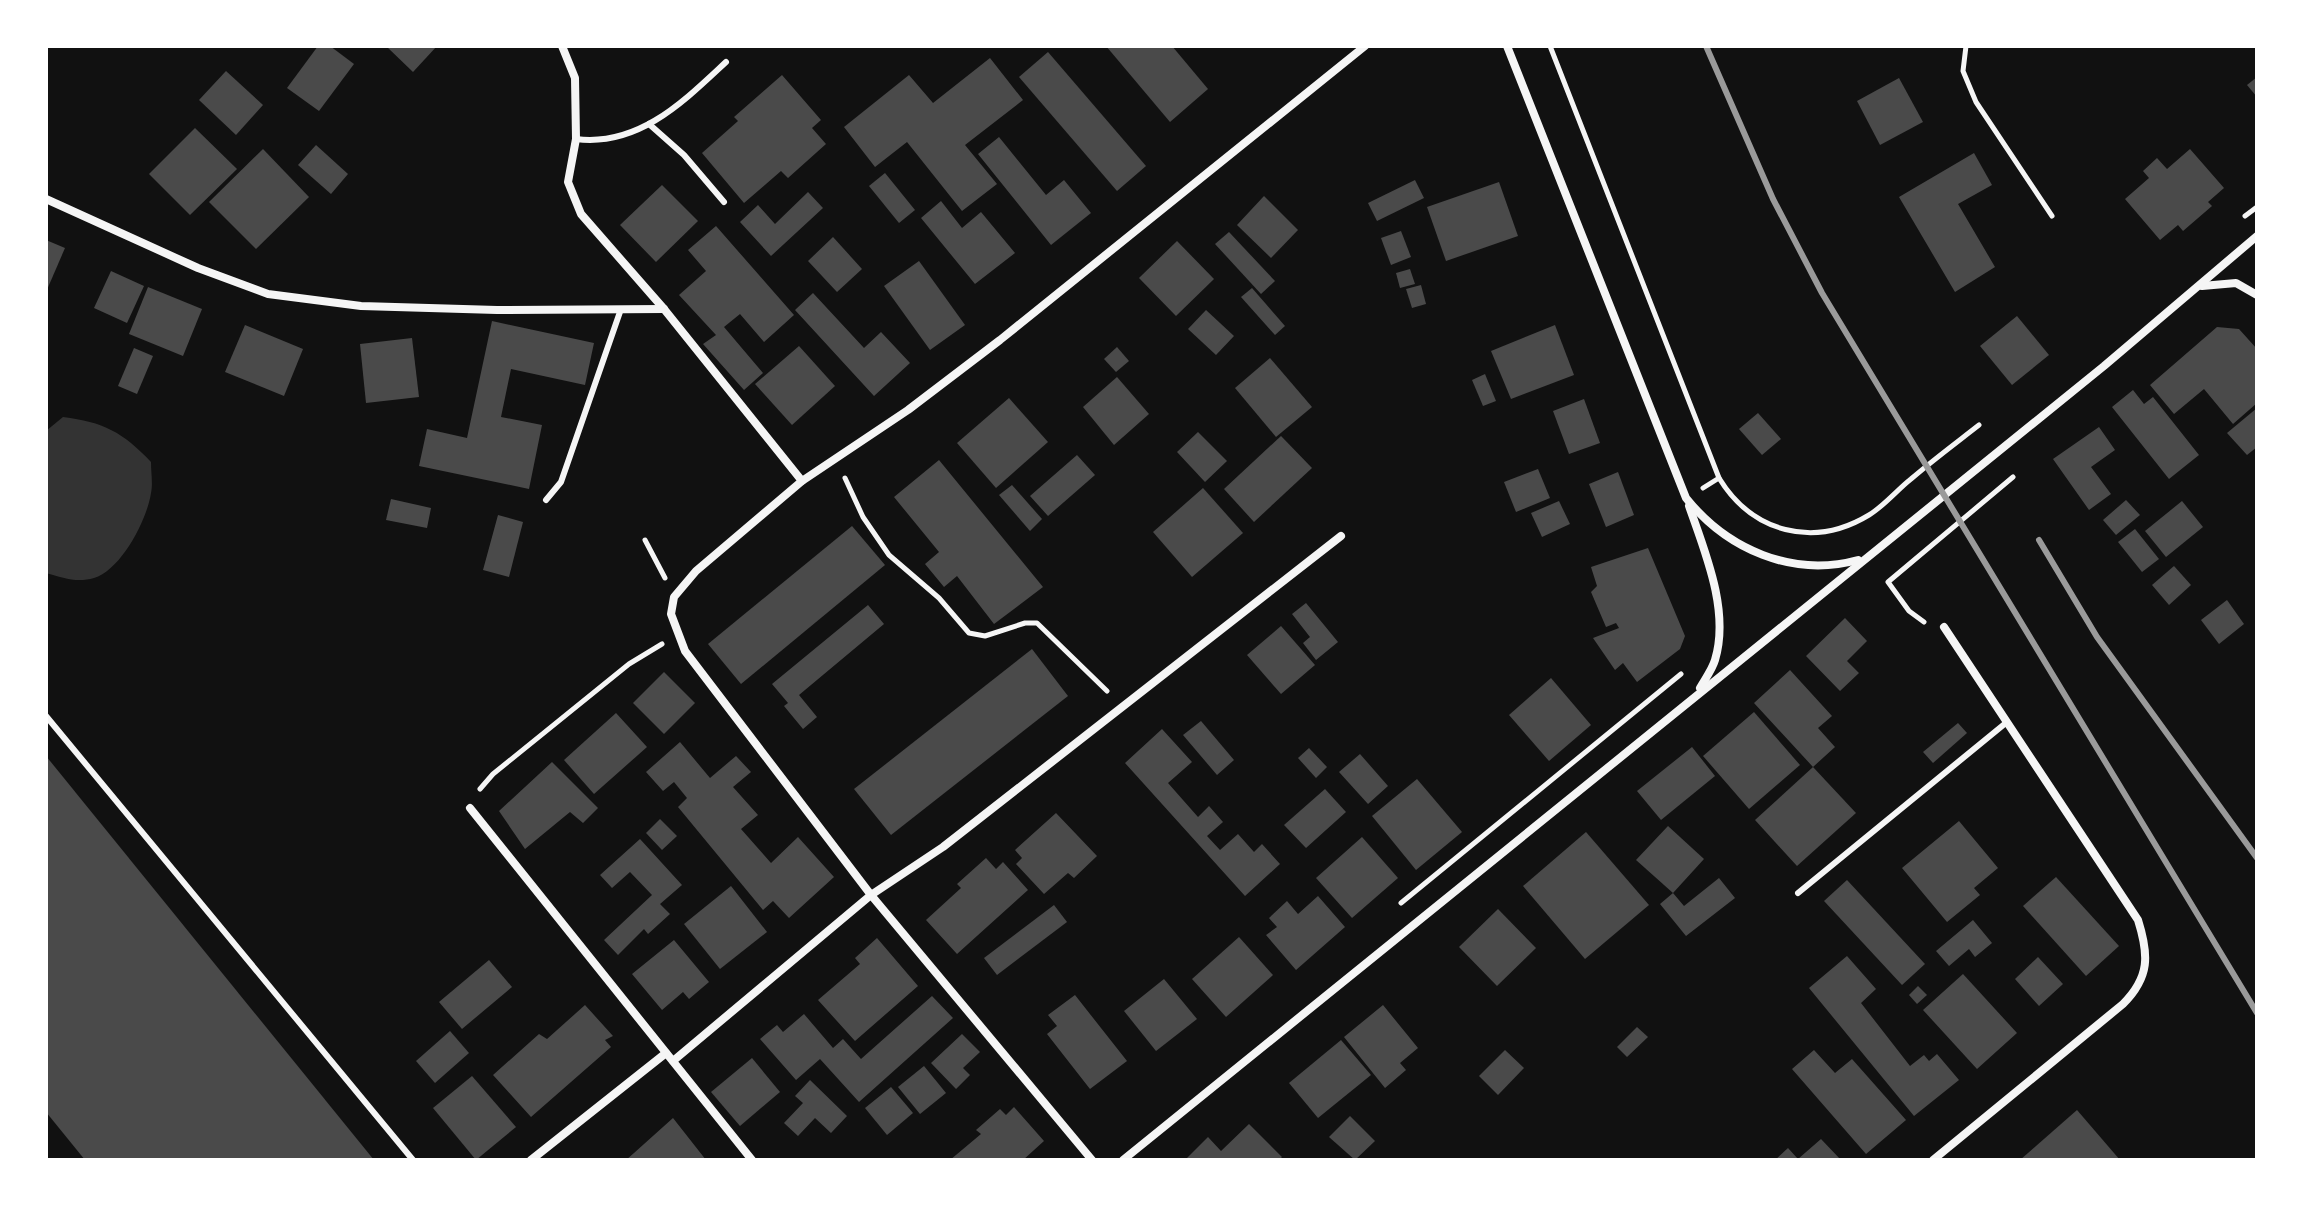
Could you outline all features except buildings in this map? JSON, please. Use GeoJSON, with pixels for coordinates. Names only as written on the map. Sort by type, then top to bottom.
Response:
{"type":"FeatureCollection","features":[{"type":"Feature","properties":{"kind":"street"},"geometry":{"type":"LineString","coordinates":[[562,46],[575,78],[576,139],[568,182],[581,214],[664,309],[802,481]]}},
{"type":"Feature","properties":{"kind":"street"},"geometry":{"type":"LineString","coordinates":[[1092,1160],[871,895],[697,667],[677,635],[671,614],[674,597],[696,571],[802,481],[836,460],[989,348],[1365,46]]}},
{"type":"Feature","properties":{"kind":"street"},"geometry":{"type":"LineString","coordinates":[[1507,46],[1704,549],[1718,621],[1715,662],[1697,692]]}},
{"type":"Feature","properties":{"kind":"street"},"geometry":{"type":"LineString","coordinates":[[46,199],[198,268],[268,294],[361,306],[664,309]]}},
{"type":"Feature","properties":{"kind":"street"},"geometry":{"type":"LineString","coordinates":[[1123,1160],[2257,236]]}},
{"type":"Feature","properties":{"kind":"street"},"geometry":{"type":"LineString","coordinates":[[2197,287],[2217,282],[2236,283],[2257,295]]}},
{"type":"Feature","properties":{"kind":"street"},"geometry":{"type":"LineString","coordinates":[[1686,498],[1717,529],[1767,557],[1800,566],[1862,559]]}},
{"type":"Feature","properties":{"kind":"street"},"geometry":{"type":"LineString","coordinates":[[673,1061],[871,895],[943,847],[1341,536]]}},
{"type":"Feature","properties":{"kind":"street"},"geometry":{"type":"LineString","coordinates":[[1933,1160],[2123,1004],[2140,987],[2147,965],[2147,947],[2138,920],[1944,627]]}},
{"type":"Feature","properties":{"kind":"street"},"geometry":{"type":"LineString","coordinates":[[470,808],[752,1160]]}},
{"type":"Feature","properties":{"kind":"street"},"geometry":{"type":"LineString","coordinates":[[531,1160],[666,1053]]}},
{"type":"Feature","properties":{"kind":"lane"},"geometry":{"type":"LineString","coordinates":[[576,139],[597,142],[669,115],[726,62]]}},
{"type":"Feature","properties":{"kind":"lane"},"geometry":{"type":"LineString","coordinates":[[649,124],[684,155],[724,202]]}},
{"type":"Feature","properties":{"kind":"lane"},"geometry":{"type":"LineString","coordinates":[[546,500],[561,482],[621,309]]}},
{"type":"Feature","properties":{"kind":"lane"},"geometry":{"type":"LineString","coordinates":[[46,716],[413,1160]]}},
{"type":"Feature","properties":{"kind":"lane"},"geometry":{"type":"LineString","coordinates":[[1798,893],[2007,722]]}},
{"type":"Feature","properties":{"kind":"path"},"geometry":{"type":"LineString","coordinates":[[1550,46],[1719,478],[1733,500],[1766,524],[1804,533],[1868,515],[1979,425]]}},
{"type":"Feature","properties":{"kind":"path"},"geometry":{"type":"LineString","coordinates":[[1966,46],[1963,71],[1976,102],[2052,216]]}},
{"type":"Feature","properties":{"kind":"path"},"geometry":{"type":"LineString","coordinates":[[836,460],[863,517],[889,555],[939,598],[969,633],[985,636],[1025,623],[1037,623],[1122,705]]}},
{"type":"Feature","properties":{"kind":"path"},"geometry":{"type":"LineString","coordinates":[[1944,627],[1930,626],[1909,611],[1888,582],[2013,477]]}},
{"type":"Feature","properties":{"kind":"path"},"geometry":{"type":"LineString","coordinates":[[1686,498],[1719,478]]}},
{"type":"Feature","properties":{"kind":"path"},"geometry":{"type":"LineString","coordinates":[[645,540],[674,597]]}},
{"type":"Feature","properties":{"kind":"path"},"geometry":{"type":"LineString","coordinates":[[470,808],[493,774],[629,664],[677,635]]}},
{"type":"Feature","properties":{"kind":"shaded area"},"geometry":{"type":"Polygon","coordinates":[[[63,417],[112,430],[151,462],[149,504],[131,543],[104,573],[82,580],[46,573],[46,431],[63,417]]]}},
{"type":"Feature","properties":{"kind":"railway"},"geometry":{"type":"LineString","coordinates":[[1706,46],[1773,199],[1822,293],[2257,1013]]}},
{"type":"Feature","properties":{"kind":"railway"},"geometry":{"type":"LineString","coordinates":[[2039,540],[2097,637],[2257,858]]}}]}
